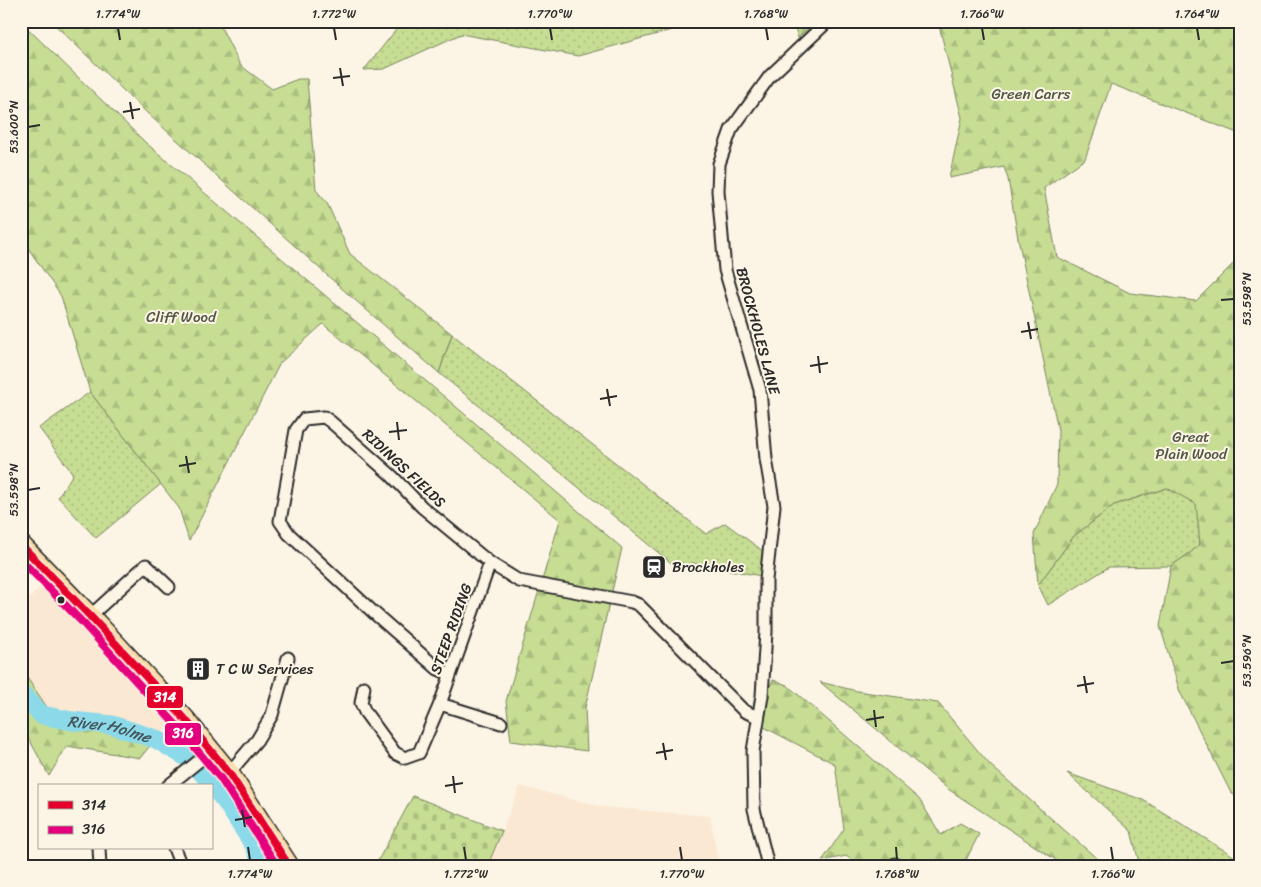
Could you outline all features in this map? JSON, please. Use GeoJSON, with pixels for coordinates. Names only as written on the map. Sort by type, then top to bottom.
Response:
{"type":"FeatureCollection","features":[{"type":"Feature","properties":{"kind":"main road"},"geometry":{"type":"LineString","coordinates":[[21,545],[90,616],[185,719],[207,754],[229,773],[289,866]]}},
{"type":"Feature","properties":{"kind":"street","name":"BROCKHOLES LANE"},"geometry":{"type":"LineString","coordinates":[[768,866],[754,809],[754,751],[762,696],[766,632],[766,580],[774,506],[766,459],[760,390],[725,270],[718,191],[719,164],[731,130],[770,76],[828,21]]}},
{"type":"Feature","properties":{"kind":"street","name":"RIDINGS FIELDS"},"geometry":{"type":"LineString","coordinates":[[450,674],[438,668],[373,612],[289,534],[280,521],[296,430],[304,419],[324,416],[392,476],[422,507],[490,563],[519,581],[632,602],[639,605],[744,711],[758,717]]}},
{"type":"Feature","properties":{"kind":"street","name":"STEEP RIDING"},"geometry":{"type":"LineString","coordinates":[[364,687],[360,703],[394,753],[405,758],[419,753],[440,704],[490,563]]}},
{"type":"Feature","properties":{"kind":"street"},"geometry":{"type":"LineString","coordinates":[[90,616],[146,565],[168,588]]}},
{"type":"Feature","properties":{"kind":"street"},"geometry":{"type":"LineString","coordinates":[[229,773],[258,740],[272,715],[283,670],[288,658]]}},
{"type":"Feature","properties":{"kind":"street"},"geometry":{"type":"LineString","coordinates":[[440,704],[501,723]]}},
{"type":"Feature","properties":{"kind":"street"},"geometry":{"type":"LineString","coordinates":[[171,784],[207,754]]}},
{"type":"Feature","properties":{"kind":"street"},"geometry":{"type":"LineString","coordinates":[[99,850],[100,866]]}},
{"type":"Feature","properties":{"kind":"street"},"geometry":{"type":"LineString","coordinates":[[175,850],[181,866]]}},
{"type":"Feature","properties":{"kind":"street"},"geometry":{"type":"LineString","coordinates":[[21,864],[25,866]]}},
{"type":"Feature","properties":{"kind":"shaded area"},"geometry":{"type":"Polygon","coordinates":[[[47,580],[175,721],[154,741],[49,710],[21,669],[21,607],[47,580]]]}},
{"type":"Feature","properties":{"kind":"shaded area"},"geometry":{"type":"Polygon","coordinates":[[[520,786],[603,807],[710,816],[719,866],[500,866],[490,860],[520,786]]]}},
{"type":"Feature","properties":{"kind":"green space"},"geometry":{"type":"Polygon","coordinates":[[[51,21],[218,21],[240,65],[272,89],[298,79],[307,79],[316,190],[327,203],[350,254],[452,334],[439,373],[147,113],[51,21]]]}},
{"type":"Feature","properties":{"kind":"green space"},"geometry":{"type":"Polygon","coordinates":[[[403,21],[704,21],[578,56],[461,34],[384,69],[364,70],[403,21]]]}},
{"type":"Feature","properties":{"kind":"green space"},"geometry":{"type":"Polygon","coordinates":[[[793,21],[816,21],[798,38],[793,21]]]}},
{"type":"Feature","properties":{"kind":"green space","name":"Green Carrs"},"geometry":{"type":"Polygon","coordinates":[[[938,21],[1240,21],[1240,134],[1111,84],[1085,159],[1044,188],[1057,257],[1130,293],[1196,301],[1240,257],[1240,798],[1231,793],[1180,692],[1160,626],[1171,566],[1200,544],[1196,504],[1167,488],[1114,505],[1074,536],[1038,585],[1034,534],[1057,484],[1058,430],[1018,238],[1008,179],[1004,167],[949,178],[962,118],[938,21]]]}},
{"type":"Feature","properties":{"kind":"green space","name":"Cliff Wood"},"geometry":{"type":"Polygon","coordinates":[[[21,22],[146,143],[622,548],[585,708],[587,751],[511,741],[506,701],[560,520],[323,324],[280,363],[189,541],[179,508],[90,392],[61,296],[21,238],[21,22]]]}},
{"type":"Feature","properties":{"kind":"green space"},"geometry":{"type":"Polygon","coordinates":[[[452,334],[706,534],[725,523],[763,551],[761,576],[692,563],[682,572],[439,373],[452,334]]]}},
{"type":"Feature","properties":{"kind":"green space"},"geometry":{"type":"Polygon","coordinates":[[[90,392],[161,484],[96,538],[58,497],[73,474],[39,428],[90,392]]]}},
{"type":"Feature","properties":{"kind":"green space"},"geometry":{"type":"Polygon","coordinates":[[[1167,488],[1197,504],[1200,544],[1171,566],[1109,567],[1048,605],[1038,585],[1074,536],[1114,505],[1167,488]]]}},
{"type":"Feature","properties":{"kind":"green space"},"geometry":{"type":"Polygon","coordinates":[[[21,669],[49,710],[154,741],[140,758],[67,746],[49,776],[21,724],[21,669]]]}},
{"type":"Feature","properties":{"kind":"green space"},"geometry":{"type":"Polygon","coordinates":[[[773,680],[787,685],[919,799],[941,835],[960,823],[979,834],[963,866],[861,866],[846,856],[822,861],[844,829],[835,764],[762,726],[767,692],[773,680]]]}},
{"type":"Feature","properties":{"kind":"green space"},"geometry":{"type":"Polygon","coordinates":[[[820,682],[857,691],[938,703],[990,765],[1107,866],[1065,866],[948,789],[820,682]]]}},
{"type":"Feature","properties":{"kind":"green space"},"geometry":{"type":"Polygon","coordinates":[[[1067,773],[1143,800],[1240,860],[1240,866],[1140,866],[1131,831],[1067,773]]]}},
{"type":"Feature","properties":{"kind":"green space"},"geometry":{"type":"Polygon","coordinates":[[[413,796],[502,831],[490,860],[500,866],[375,866],[413,796]]]}},
{"type":"Feature","properties":{"kind":"waterway","name":"River Holme"},"geometry":{"type":"LineString","coordinates":[[21,693],[42,715],[72,721],[112,725],[156,739],[188,758],[211,784]]}},
{"type":"Feature","properties":{"kind":"waterway","name":"River Holme"},"geometry":{"type":"LineString","coordinates":[[212,785],[226,802],[254,845],[263,866]]}},
{"type":"Feature","properties":{"kind":"transit line","name":"314"},"geometry":{"type":"LineString","coordinates":[[21,545],[90,616],[185,719],[229,773],[289,866]]}},
{"type":"Feature","properties":{"kind":"transit line","name":"316"},"geometry":{"type":"LineString","coordinates":[[21,560],[83,623],[177,726],[221,779],[277,866]]}},
{"type":"Feature","properties":{"kind":"place","name":"Brockholes"},"geometry":{"type":"Point","coordinates":[654,567]}},
{"type":"Feature","properties":{"kind":"place","name":"T C W Services"},"geometry":{"type":"Point","coordinates":[198,669]}},
{"type":"Feature","properties":{"kind":"park label","name":"Great Plain Wood"},"geometry":{"type":"Point","coordinates":[1191,446]}}]}
